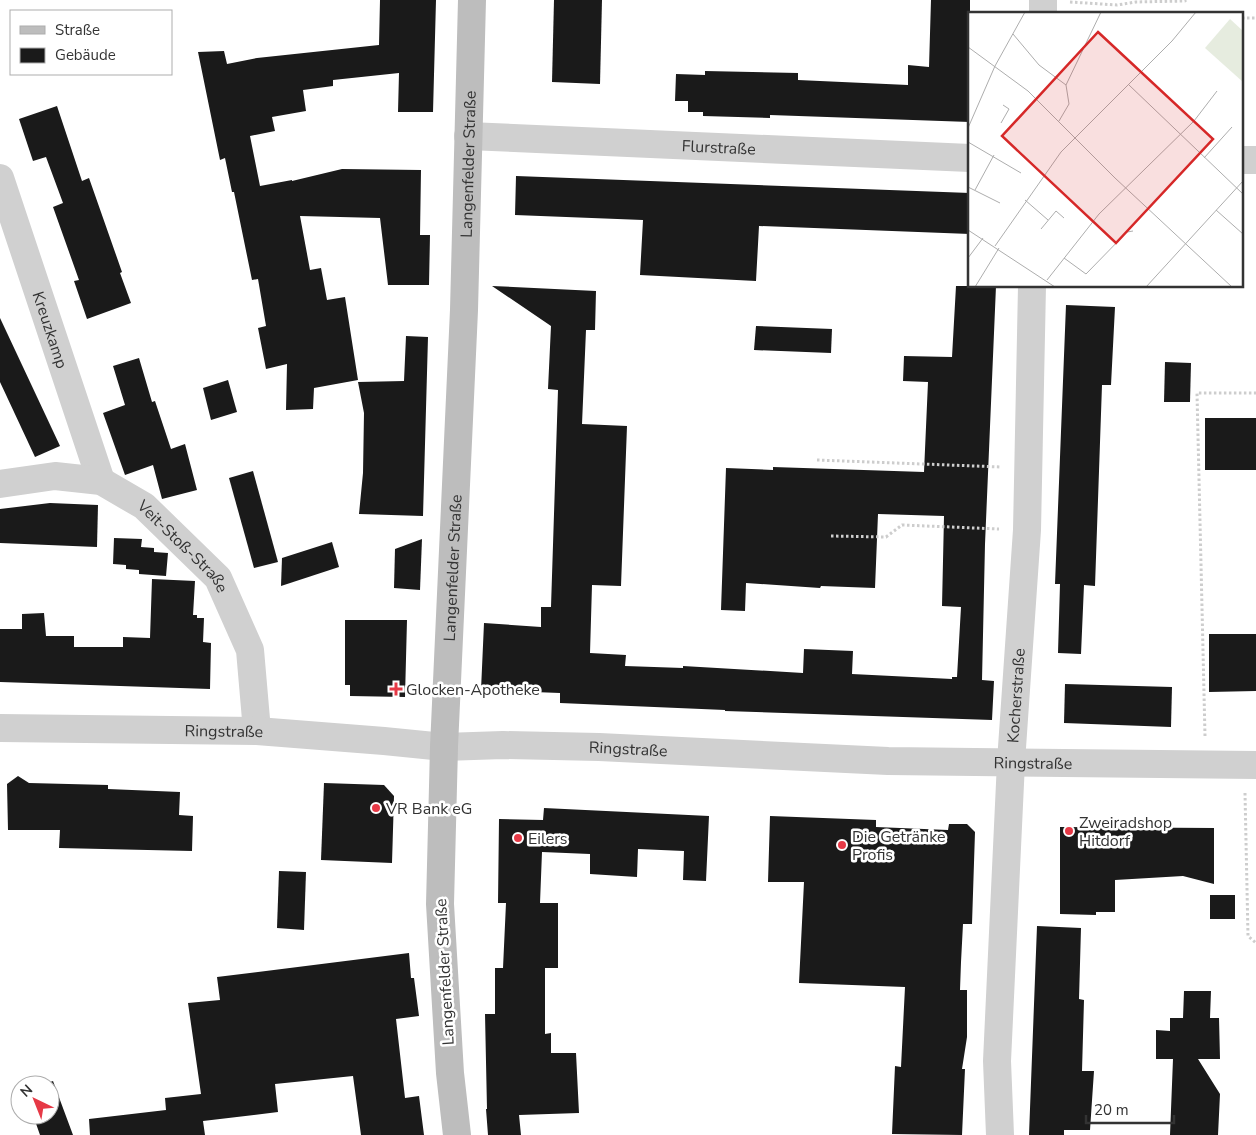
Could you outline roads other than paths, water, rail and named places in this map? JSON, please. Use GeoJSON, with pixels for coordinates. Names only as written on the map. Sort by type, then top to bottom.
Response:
{"type":"FeatureCollection","features":[{"type":"Feature","properties":{"kind":"street","name":"Langenfelder Straße"},"geometry":{"type":"LineString","coordinates":[[457,1135],[450,1073],[440,904],[444,747],[464,310],[472,0]]}},
{"type":"Feature","properties":{"kind":"street"},"geometry":{"type":"LineString","coordinates":[[1045,12],[1056,1]]}},
{"type":"Feature","properties":{"kind":"street","name":"Flurstraße"},"geometry":{"type":"LineString","coordinates":[[468,136],[968,158]]}},
{"type":"Feature","properties":{"kind":"street","name":"Kreuzkamp"},"geometry":{"type":"LineString","coordinates":[[0,178],[100,482]]}},
{"type":"Feature","properties":{"kind":"street","name":"Kocherstraße"},"geometry":{"type":"LineString","coordinates":[[1000,1135],[997,1061],[1011,762],[1029,468],[1032,288]]}},
{"type":"Feature","properties":{"kind":"street","name":"Veit-Stoß-Straße"},"geometry":{"type":"LineString","coordinates":[[0,484],[55,476],[100,482],[144,506],[218,578],[250,650],[257,731]]}},
{"type":"Feature","properties":{"kind":"street","name":"Ringstraße"},"geometry":{"type":"LineString","coordinates":[[0,728],[257,731],[444,747],[503,745],[599,747],[888,761],[1250,765]]}},
{"type":"Feature","properties":{"kind":"place","name":"Glocken-Apotheke"},"geometry":{"type":"Point","coordinates":[396,689]}},
{"type":"Feature","properties":{"kind":"place","name":"VR Bank eG"},"geometry":{"type":"Point","coordinates":[376,808]}},
{"type":"Feature","properties":{"kind":"place","name":"Zweiradshop Hitdorf"},"geometry":{"type":"Point","coordinates":[1069,831]}},
{"type":"Feature","properties":{"kind":"place","name":"Eilers"},"geometry":{"type":"Point","coordinates":[518,838]}},
{"type":"Feature","properties":{"kind":"place","name":"Die Getränke Profis"},"geometry":{"type":"Point","coordinates":[842,845]}}]}
